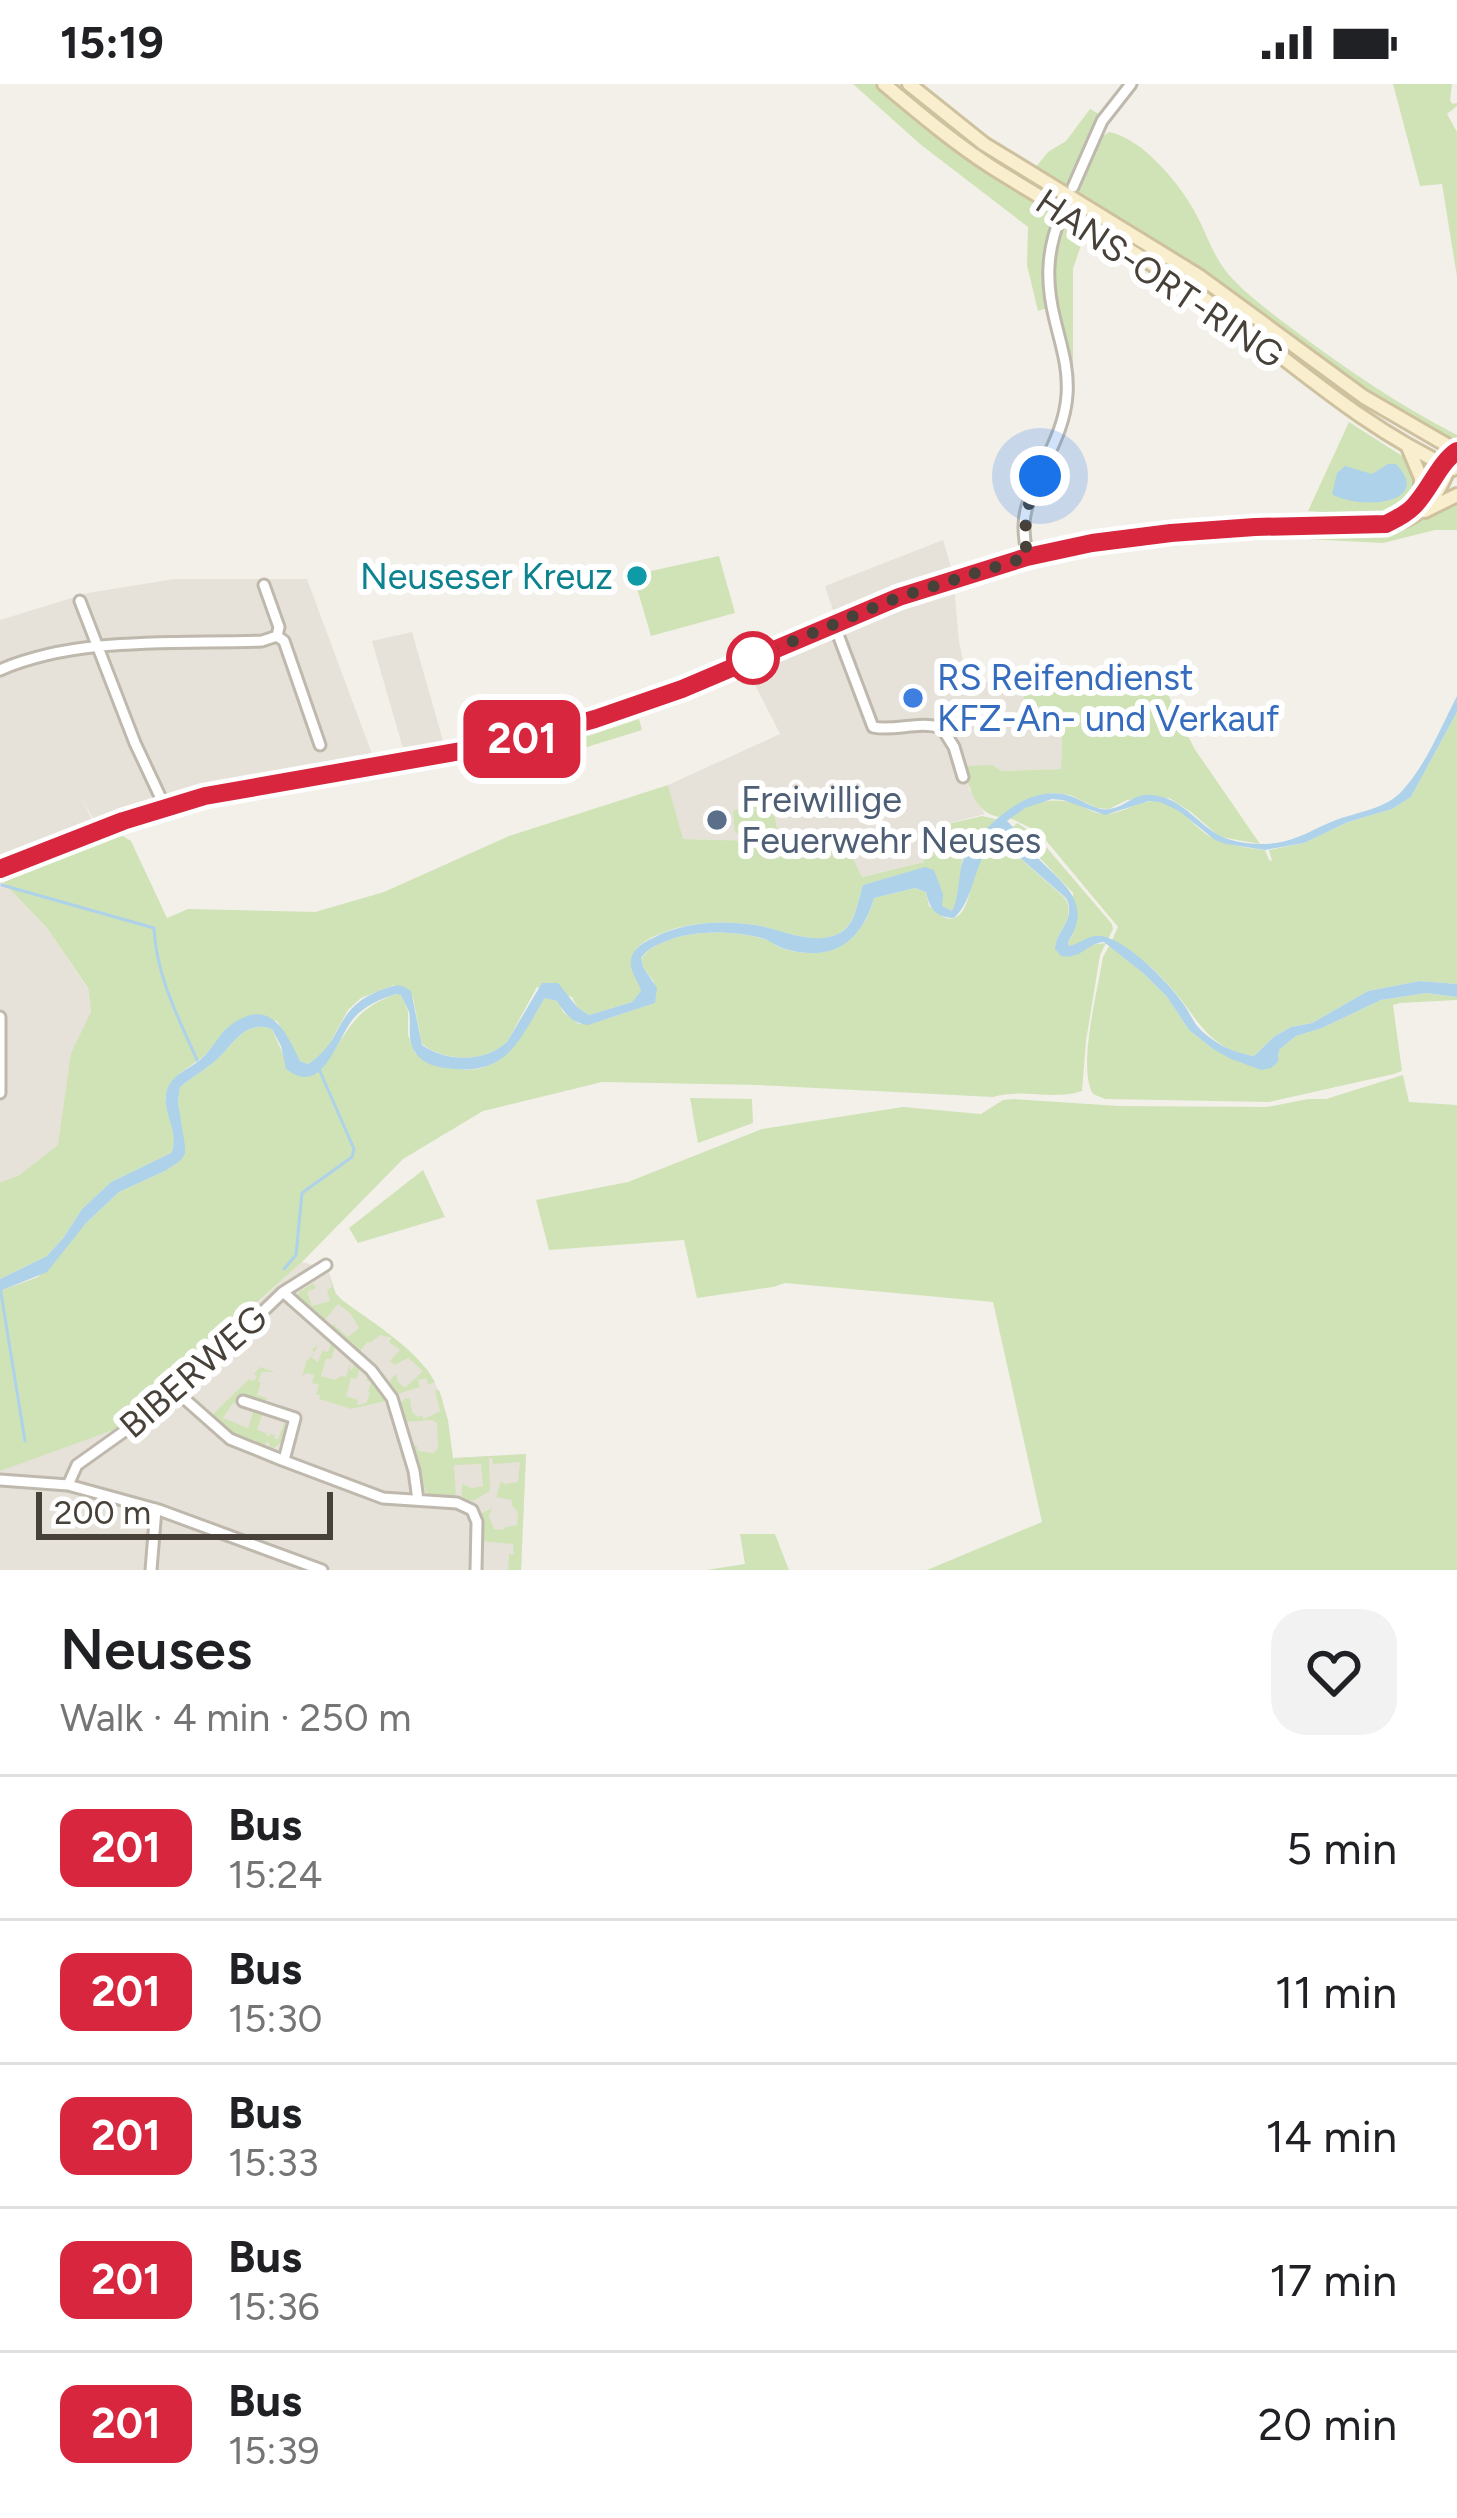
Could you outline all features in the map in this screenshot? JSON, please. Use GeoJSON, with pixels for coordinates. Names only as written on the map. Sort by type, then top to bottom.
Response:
{"type":"FeatureCollection","features":[{"type":"Feature","properties":{"kind":"main road","name":"HANS-ORT-RING"},"geometry":{"type":"LineString","coordinates":[[884,84],[991,166],[1200,295],[1340,404],[1450,468]]}},
{"type":"Feature","properties":{"kind":"main road","name":"HANS-ORT-RING"},"geometry":{"type":"LineString","coordinates":[[909,84],[984,144],[1199,276],[1364,398],[1456,451]]}},
{"type":"Feature","properties":{"kind":"main road"},"geometry":{"type":"LineString","coordinates":[[1407,445],[1421,478],[1421,497]]}},
{"type":"Feature","properties":{"kind":"main road"},"geometry":{"type":"LineString","coordinates":[[1419,514],[1437,491],[1456,451]]}},
{"type":"Feature","properties":{"kind":"main road"},"geometry":{"type":"LineString","coordinates":[[1386,524],[1405,514],[1450,468]]}},
{"type":"Feature","properties":{"kind":"main road"},"geometry":{"type":"LineString","coordinates":[[0,869],[165,807],[238,788],[512,742],[637,706],[936,584],[1027,557],[1104,541],[1197,530],[1386,524],[1457,495]]}},
{"type":"Feature","properties":{"kind":"street"},"geometry":{"type":"LineString","coordinates":[[1072,188],[1102,121],[1131,84]]}},
{"type":"Feature","properties":{"kind":"street"},"geometry":{"type":"LineString","coordinates":[[1027,557],[1026,511],[1058,438],[1067,397],[1048,274],[1060,218]]}},
{"type":"Feature","properties":{"kind":"street"},"geometry":{"type":"LineString","coordinates":[[264,585],[279,627],[277,636]]}},
{"type":"Feature","properties":{"kind":"street"},"geometry":{"type":"LineString","coordinates":[[80,601],[165,807]]}},
{"type":"Feature","properties":{"kind":"street"},"geometry":{"type":"LineString","coordinates":[[834,624],[873,727],[915,724],[942,728],[963,777]]}},
{"type":"Feature","properties":{"kind":"street"},"geometry":{"type":"LineString","coordinates":[[0,670],[98,646],[262,641],[277,636]]}},
{"type":"Feature","properties":{"kind":"street"},"geometry":{"type":"LineString","coordinates":[[277,636],[284,641],[320,745]]}},
{"type":"Feature","properties":{"kind":"street"},"geometry":{"type":"LineString","coordinates":[[0,1017],[0,1094]]}},
{"type":"Feature","properties":{"kind":"street","name":"BIBERWEG"},"geometry":{"type":"LineString","coordinates":[[68,1485],[77,1465],[178,1393],[283,1292],[326,1265]]}},
{"type":"Feature","properties":{"kind":"street"},"geometry":{"type":"LineString","coordinates":[[283,1292],[371,1370],[392,1398],[418,1500]]}},
{"type":"Feature","properties":{"kind":"street"},"geometry":{"type":"LineString","coordinates":[[178,1393],[230,1439],[383,1498],[457,1503],[472,1510],[477,1522],[476,1570]]}},
{"type":"Feature","properties":{"kind":"street"},"geometry":{"type":"LineString","coordinates":[[243,1401],[295,1418],[284,1460]]}},
{"type":"Feature","properties":{"kind":"street"},"geometry":{"type":"LineString","coordinates":[[0,1480],[68,1485],[156,1509],[322,1570]]}},
{"type":"Feature","properties":{"kind":"street"},"geometry":{"type":"LineString","coordinates":[[151,1570],[156,1509]]}},
{"type":"Feature","properties":{"kind":"shaded area"},"geometry":{"type":"Polygon","coordinates":[[[943,540],[953,573],[968,682],[1021,682],[1025,706],[1058,707],[1061,769],[1002,771],[968,787],[985,814],[918,831],[924,862],[861,877],[842,838],[808,847],[795,829],[758,841],[682,839],[668,785],[780,734],[750,675],[726,685],[717,661],[835,617],[825,586],[943,540]]]}},
{"type":"Feature","properties":{"kind":"shaded area"},"geometry":{"type":"Polygon","coordinates":[[[174,579],[307,579],[375,762],[253,780],[147,806],[97,825],[82,799],[95,825],[0,863],[0,620],[88,593],[174,579]]]}},
{"type":"Feature","properties":{"kind":"shaded area"},"geometry":{"type":"Polygon","coordinates":[[[412,632],[444,744],[404,752],[372,641],[412,632]]]}},
{"type":"Feature","properties":{"kind":"shaded area"},"geometry":{"type":"Polygon","coordinates":[[[0,875],[47,928],[88,989],[91,1013],[71,1054],[59,1145],[18,1176],[0,1182],[0,875]]]}},
{"type":"Feature","properties":{"kind":"shaded area"},"geometry":{"type":"Polygon","coordinates":[[[302,1262],[328,1269],[336,1294],[428,1370],[442,1397],[453,1458],[526,1454],[521,1570],[0,1570],[0,1471],[224,1333],[302,1262]]]}},
{"type":"Feature","properties":{"kind":"green space"},"geometry":{"type":"Polygon","coordinates":[[[853,84],[874,84],[1006,183],[1057,213],[1044,260],[1047,308],[1038,311],[1027,265],[1028,227],[920,144],[853,84]]]}},
{"type":"Feature","properties":{"kind":"green space"},"geometry":{"type":"Polygon","coordinates":[[[1393,84],[1452,84],[1450,101],[1457,106],[1447,114],[1457,132],[1457,277],[1442,184],[1420,186],[1393,84]]]}},
{"type":"Feature","properties":{"kind":"green space"},"geometry":{"type":"Polygon","coordinates":[[[1090,109],[1101,115],[1067,188],[1035,168],[1066,141],[1090,109]]]}},
{"type":"Feature","properties":{"kind":"green space"},"geometry":{"type":"Polygon","coordinates":[[[1109,132],[1134,143],[1169,176],[1195,212],[1219,261],[1245,291],[1353,372],[1457,435],[1457,446],[1380,403],[1175,255],[1076,193],[1099,139],[1109,132]]]}},
{"type":"Feature","properties":{"kind":"green space"},"geometry":{"type":"Polygon","coordinates":[[[1066,218],[1086,230],[1073,269],[1073,367],[1055,276],[1066,218]]]}},
{"type":"Feature","properties":{"kind":"green space"},"geometry":{"type":"Polygon","coordinates":[[[1349,422],[1410,461],[1417,481],[1415,495],[1396,513],[1325,520],[1323,512],[1308,511],[1349,422]]]}},
{"type":"Feature","properties":{"kind":"green space"},"geometry":{"type":"Polygon","coordinates":[[[1457,500],[1457,530],[1435,530],[1383,543],[1306,539],[1104,549],[1223,534],[1394,530],[1413,526],[1457,500]]]}},
{"type":"Feature","properties":{"kind":"green space"},"geometry":{"type":"Polygon","coordinates":[[[719,556],[735,613],[651,636],[633,575],[719,556]]]}},
{"type":"Feature","properties":{"kind":"green space"},"geometry":{"type":"Polygon","coordinates":[[[1158,674],[1194,748],[1260,844],[1220,837],[1169,798],[1127,800],[1109,809],[1055,793],[1021,802],[999,817],[979,805],[964,766],[992,765],[1002,771],[1061,769],[1058,707],[1025,706],[1021,682],[1158,674]]]}},
{"type":"Feature","properties":{"kind":"green space"},"geometry":{"type":"Polygon","coordinates":[[[1457,712],[1457,984],[1420,981],[1368,991],[1312,1023],[1275,1036],[1254,1056],[1226,1047],[1206,1032],[1160,975],[1112,940],[1118,927],[1039,832],[1010,818],[1034,804],[1053,800],[1104,814],[1149,801],[1163,802],[1209,836],[1265,850],[1272,861],[1269,850],[1304,843],[1411,797],[1457,712]]]}},
{"type":"Feature","properties":{"kind":"green space"},"geometry":{"type":"Polygon","coordinates":[[[639,719],[642,730],[561,755],[463,776],[460,766],[555,747],[639,719]]]}},
{"type":"Feature","properties":{"kind":"green space"},"geometry":{"type":"Polygon","coordinates":[[[668,785],[683,839],[758,841],[795,829],[808,847],[843,838],[862,877],[924,862],[917,831],[982,816],[996,819],[962,860],[952,911],[942,907],[920,869],[863,885],[849,925],[828,937],[730,923],[677,928],[636,949],[633,964],[641,992],[632,1002],[589,1015],[572,997],[537,987],[507,1042],[476,1057],[453,1057],[422,1044],[413,998],[394,985],[361,998],[348,1010],[325,1052],[308,1064],[300,1061],[277,1021],[259,1016],[233,1024],[203,1057],[180,1073],[165,1097],[175,1141],[171,1153],[111,1182],[82,1209],[47,1256],[0,1279],[0,1182],[18,1176],[58,1145],[71,1053],[91,1012],[88,988],[47,928],[3,882],[121,835],[131,841],[167,918],[188,909],[315,912],[384,892],[509,836],[668,785]]]}},
{"type":"Feature","properties":{"kind":"green space"},"geometry":{"type":"Polygon","coordinates":[[[767,799],[777,830],[735,833],[733,811],[767,799]]]}},
{"type":"Feature","properties":{"kind":"green space"},"geometry":{"type":"Polygon","coordinates":[[[1017,823],[1036,835],[1112,924],[1108,939],[1093,938],[1069,946],[1073,893],[1016,833],[1017,823]]]}},
{"type":"Feature","properties":{"kind":"green space"},"geometry":{"type":"Polygon","coordinates":[[[995,836],[1065,898],[1069,912],[1055,949],[1106,943],[1086,1041],[1082,1091],[993,1097],[602,1082],[483,1111],[403,1159],[302,1262],[116,1429],[0,1471],[0,1291],[38,1277],[119,1192],[165,1171],[185,1154],[180,1087],[246,1031],[272,1029],[285,1059],[318,1072],[358,1017],[396,994],[408,1011],[408,1035],[415,1053],[441,1064],[480,1069],[507,1052],[545,998],[558,1001],[563,1012],[579,1024],[655,1003],[654,982],[641,959],[672,939],[730,933],[798,952],[827,951],[861,928],[874,898],[915,888],[926,892],[929,906],[939,914],[953,918],[964,909],[975,871],[995,836]]]}},
{"type":"Feature","properties":{"kind":"green space"},"geometry":{"type":"Polygon","coordinates":[[[1109,946],[1167,997],[1189,1030],[1213,1049],[1261,1070],[1296,1036],[1381,1000],[1426,993],[1457,1000],[1393,1005],[1402,1071],[1394,1074],[1269,1102],[1105,1099],[1093,1094],[1087,1066],[1093,1008],[1109,946]]]}},
{"type":"Feature","properties":{"kind":"green space"},"geometry":{"type":"Polygon","coordinates":[[[1403,1075],[1409,1102],[1457,1105],[1457,1570],[927,1570],[1042,1522],[993,1302],[785,1283],[697,1298],[684,1240],[549,1250],[536,1200],[628,1182],[762,1129],[903,1107],[981,1114],[1013,1099],[1119,1106],[1267,1107],[1326,1099],[1403,1075]]]}},
{"type":"Feature","properties":{"kind":"green space"},"geometry":{"type":"Polygon","coordinates":[[[690,1098],[752,1099],[753,1123],[698,1143],[690,1098]]]}},
{"type":"Feature","properties":{"kind":"green space"},"geometry":{"type":"Polygon","coordinates":[[[423,1170],[445,1217],[358,1243],[349,1228],[423,1170]]]}},
{"type":"Feature","properties":{"kind":"green space"},"geometry":{"type":"Polygon","coordinates":[[[328,1274],[336,1294],[405,1347],[435,1382],[428,1385],[426,1378],[418,1380],[420,1387],[397,1394],[389,1381],[396,1374],[405,1388],[423,1371],[408,1358],[395,1365],[390,1361],[400,1350],[389,1342],[391,1338],[380,1335],[359,1353],[329,1328],[333,1324],[348,1337],[359,1328],[350,1313],[338,1304],[323,1322],[299,1301],[298,1293],[313,1283],[316,1288],[307,1292],[312,1306],[330,1301],[328,1274]]]}},
{"type":"Feature","properties":{"kind":"green space"},"geometry":{"type":"Polygon","coordinates":[[[331,1344],[335,1348],[321,1376],[346,1377],[351,1361],[350,1370],[354,1364],[360,1369],[357,1379],[351,1378],[346,1396],[358,1400],[357,1405],[366,1403],[368,1375],[386,1401],[351,1409],[319,1399],[314,1375],[302,1377],[312,1349],[318,1345],[312,1358],[318,1362],[331,1344]]]}},
{"type":"Feature","properties":{"kind":"green space"},"geometry":{"type":"Polygon","coordinates":[[[260,1367],[275,1372],[262,1372],[258,1381],[257,1395],[267,1398],[264,1405],[242,1398],[223,1418],[248,1428],[254,1410],[247,1408],[249,1404],[270,1411],[263,1413],[257,1430],[278,1439],[287,1424],[282,1442],[274,1448],[268,1441],[263,1448],[238,1437],[211,1416],[249,1379],[257,1377],[254,1374],[260,1367]]]}},
{"type":"Feature","properties":{"kind":"green space"},"geometry":{"type":"Polygon","coordinates":[[[439,1390],[453,1458],[526,1454],[521,1570],[508,1570],[509,1554],[516,1554],[513,1544],[482,1541],[482,1513],[492,1508],[489,1517],[494,1529],[517,1525],[512,1500],[496,1497],[501,1481],[518,1482],[520,1462],[493,1464],[489,1458],[490,1491],[473,1501],[462,1498],[462,1484],[483,1486],[481,1464],[454,1465],[456,1497],[426,1493],[411,1444],[418,1451],[433,1453],[438,1448],[437,1423],[406,1422],[400,1403],[410,1399],[412,1412],[424,1419],[440,1411],[435,1391],[439,1390]]]}},
{"type":"Feature","properties":{"kind":"green space"},"geometry":{"type":"Polygon","coordinates":[[[740,1534],[775,1534],[789,1570],[706,1570],[745,1564],[740,1534]]]}},
{"type":"Feature","properties":{"kind":"water"},"geometry":{"type":"Polygon","coordinates":[[[1396,464],[1405,478],[1406,488],[1399,496],[1358,502],[1332,494],[1337,473],[1345,466],[1372,474],[1396,464]]]}},
{"type":"Feature","properties":{"kind":"water"},"geometry":{"type":"Polygon","coordinates":[[[1457,696],[1457,712],[1411,797],[1304,843],[1265,850],[1226,844],[1179,811],[1149,801],[1105,815],[1052,799],[1025,808],[1007,821],[1076,902],[1076,927],[1069,946],[1095,936],[1118,942],[1166,983],[1203,1032],[1230,1049],[1254,1056],[1275,1036],[1312,1023],[1368,991],[1420,981],[1457,984],[1457,997],[1426,993],[1381,1000],[1296,1036],[1279,1050],[1278,1062],[1261,1070],[1229,1058],[1189,1030],[1167,997],[1104,942],[1074,956],[1061,956],[1055,949],[1068,919],[1066,898],[995,836],[954,918],[938,914],[926,892],[915,888],[874,898],[861,928],[828,951],[799,952],[730,933],[672,939],[641,958],[657,988],[655,1003],[588,1025],[570,1017],[557,1001],[545,998],[511,1050],[473,1069],[435,1066],[422,1060],[412,1046],[408,1010],[396,994],[357,1014],[327,1063],[310,1076],[286,1069],[272,1029],[246,1031],[180,1087],[185,1154],[180,1161],[119,1192],[86,1223],[47,1272],[0,1291],[0,1279],[47,1256],[82,1209],[111,1182],[171,1153],[174,1138],[166,1105],[169,1084],[197,1063],[227,1028],[246,1017],[257,1014],[275,1021],[300,1061],[308,1064],[329,1044],[355,1005],[384,989],[401,986],[411,991],[422,1045],[454,1057],[477,1057],[507,1042],[542,983],[558,983],[589,1015],[632,1002],[641,991],[631,966],[634,952],[677,929],[729,923],[828,937],[849,925],[863,885],[925,867],[934,870],[942,906],[952,911],[968,850],[999,817],[1038,795],[1067,795],[1104,809],[1153,795],[1172,801],[1231,840],[1265,844],[1292,839],[1395,797],[1426,758],[1457,696]]]}},
{"type":"Feature","properties":{"kind":"waterway"},"geometry":{"type":"LineString","coordinates":[[2,885],[154,928],[163,979],[197,1060]]}},
{"type":"Feature","properties":{"kind":"waterway"},"geometry":{"type":"LineString","coordinates":[[284,1269],[296,1255],[302,1193],[352,1157],[354,1149],[319,1069]]}},
{"type":"Feature","properties":{"kind":"waterway"},"geometry":{"type":"LineString","coordinates":[[0,1287],[25,1441]]}},
{"type":"Feature","properties":{"kind":"bus line","name":"201"},"geometry":{"type":"LineString","coordinates":[[0,869],[123,821],[205,796],[512,742],[595,719],[682,689],[899,597],[1027,557],[1171,533],[1386,524],[1417,503],[1442,464],[1457,451]]}},
{"type":"Feature","properties":{"kind":"place","name":"Neuseser Kreuz"},"geometry":{"type":"Point","coordinates":[637,576]}},
{"type":"Feature","properties":{"kind":"place","name":"RS Reifendienst KFZ-An- und Verkauf"},"geometry":{"type":"Point","coordinates":[913,698]}},
{"type":"Feature","properties":{"kind":"place","name":"Freiwillige Feuerwehr Neuses"},"geometry":{"type":"Point","coordinates":[717,820]}},
{"type":"Feature","properties":{"kind":"route"},"geometry":{"type":"LineString","coordinates":[[753,658],[899,597],[1027,557],[1026,511],[1040,476]]}}]}
